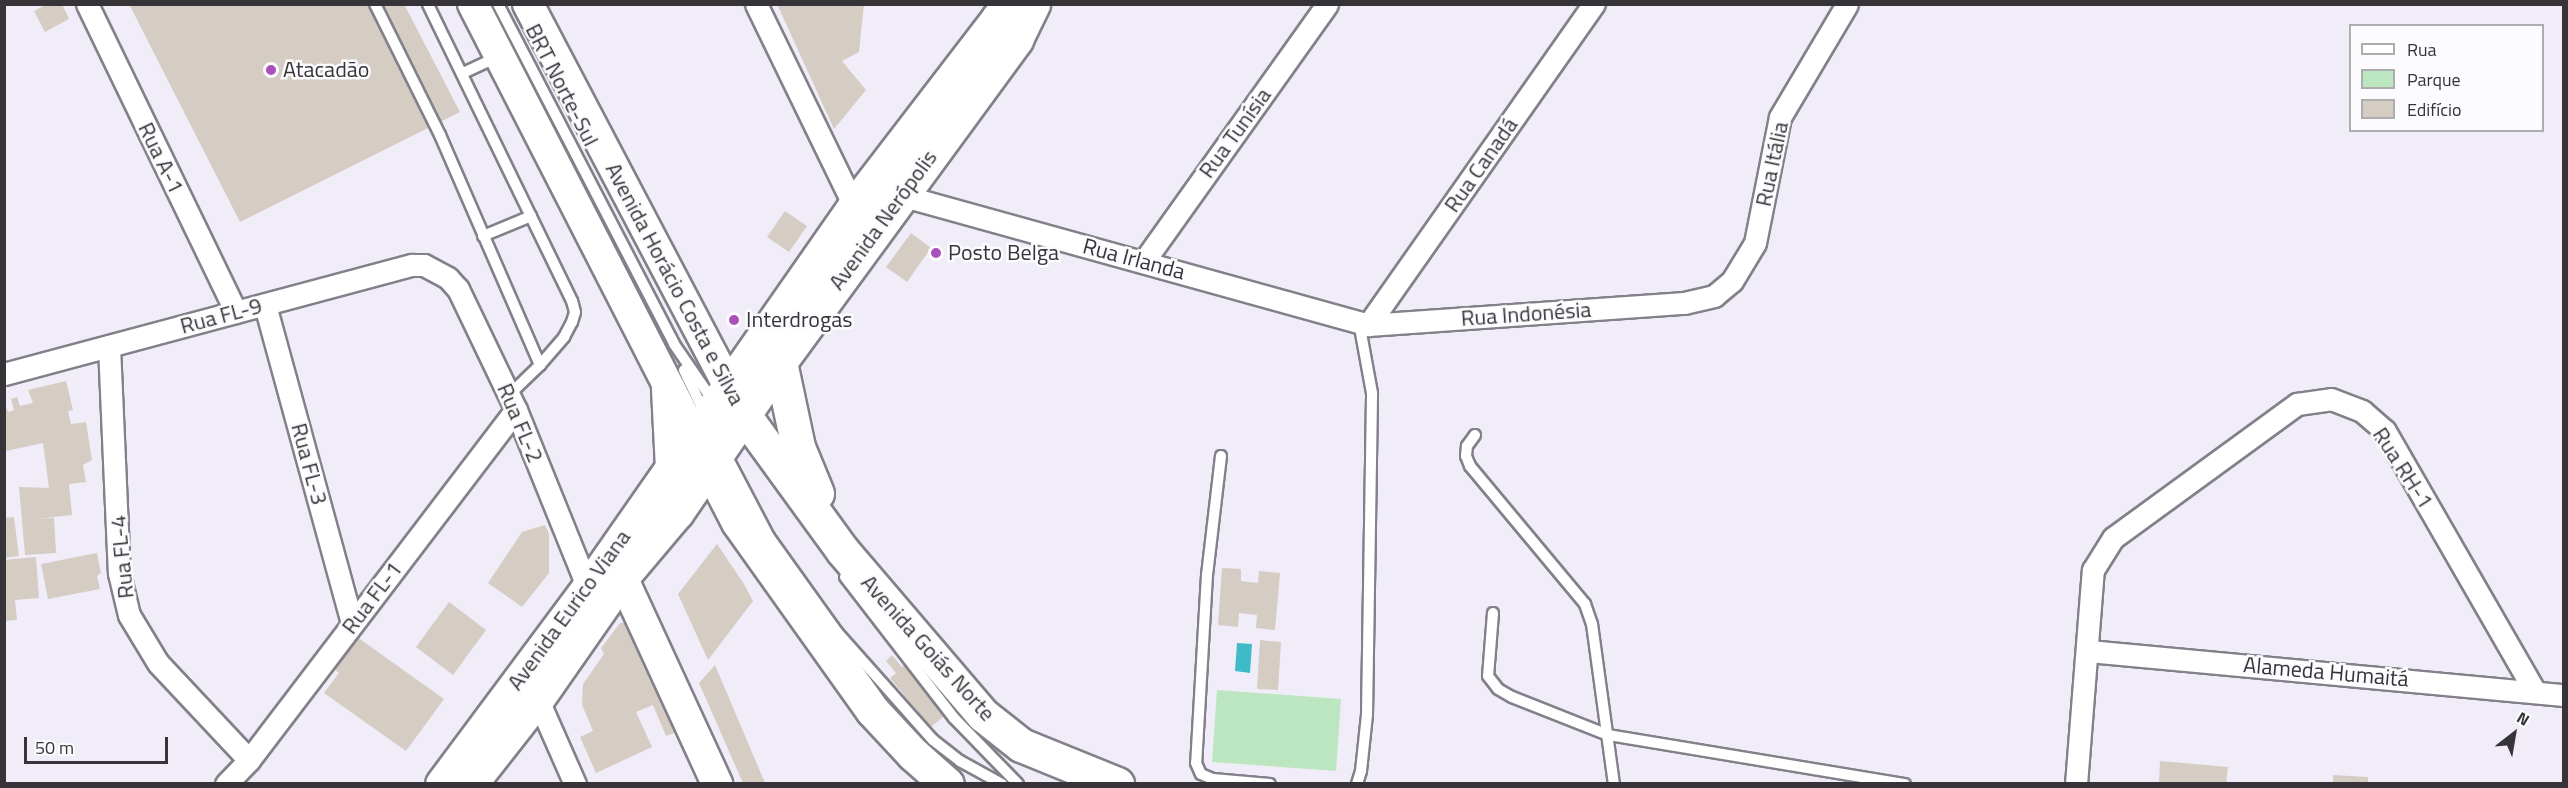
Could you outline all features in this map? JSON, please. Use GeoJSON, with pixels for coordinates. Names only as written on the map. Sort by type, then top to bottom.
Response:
{"type":"FeatureCollection","features":[{"type":"Feature","properties":{"kind":"main road","name":"Avenida Horácio Costa e Silva"},"geometry":{"type":"LineString","coordinates":[[473,4],[668,388],[721,425],[841,561]]}},
{"type":"Feature","properties":{"kind":"main road","name":"Avenida Horácio Costa e Silva"},"geometry":{"type":"LineString","coordinates":[[528,4],[721,425],[738,522]]}},
{"type":"Feature","properties":{"kind":"main road","name":"Avenida Nerópolis"},"geometry":{"type":"LineString","coordinates":[[721,425],[854,206],[1005,16],[1033,4]]}},
{"type":"Feature","properties":{"kind":"main road","name":"Avenida Nerópolis"},"geometry":{"type":"LineString","coordinates":[[721,425],[780,362],[900,195],[1005,16]]}},
{"type":"Feature","properties":{"kind":"main road"},"geometry":{"type":"LineString","coordinates":[[780,362],[798,447],[841,561]]}},
{"type":"Feature","properties":{"kind":"main road"},"geometry":{"type":"LineString","coordinates":[[668,388],[672,468]]}},
{"type":"Feature","properties":{"kind":"main road","name":"Avenida Eurico Viana"},"geometry":{"type":"LineString","coordinates":[[470,783],[532,685],[588,588],[672,468],[721,425]]}},
{"type":"Feature","properties":{"kind":"main road","name":"Avenida Eurico Viana"},"geometry":{"type":"LineString","coordinates":[[442,783],[532,685],[677,512],[721,425]]}},
{"type":"Feature","properties":{"kind":"main road"},"geometry":{"type":"LineString","coordinates":[[677,512],[703,514],[738,522],[872,710],[913,754],[947,783]]}},
{"type":"Feature","properties":{"kind":"main road","name":"Avenida Goiás Norte"},"geometry":{"type":"LineString","coordinates":[[841,561],[983,715],[1021,745],[1117,783]]}},
{"type":"Feature","properties":{"kind":"main road"},"geometry":{"type":"LineString","coordinates":[[622,577],[717,783]]}},
{"type":"Feature","properties":{"kind":"street","name":"Rua A-1"},"geometry":{"type":"LineString","coordinates":[[87,4],[236,312]]}},
{"type":"Feature","properties":{"kind":"street"},"geometry":{"type":"LineString","coordinates":[[756,4],[854,206]]}},
{"type":"Feature","properties":{"kind":"street","name":"Rua Tunísia"},"geometry":{"type":"LineString","coordinates":[[1144,261],[1327,4]]}},
{"type":"Feature","properties":{"kind":"street","name":"Rua Canadá"},"geometry":{"type":"LineString","coordinates":[[1364,323],[1593,4]]}},
{"type":"Feature","properties":{"kind":"street","name":"Rua Itália"},"geometry":{"type":"LineString","coordinates":[[1684,303],[1714,296],[1732,281],[1755,243],[1780,117],[1847,4]]}},
{"type":"Feature","properties":{"kind":"street","name":"Rua Irlanda"},"geometry":{"type":"LineString","coordinates":[[900,195],[1364,323]]}},
{"type":"Feature","properties":{"kind":"street","name":"Rua FL-9"},"geometry":{"type":"LineString","coordinates":[[4,374],[412,265],[424,265],[436,270]]}},
{"type":"Feature","properties":{"kind":"street","name":"Rua FL-2"},"geometry":{"type":"LineString","coordinates":[[436,270],[458,289],[513,402],[588,588]]}},
{"type":"Feature","properties":{"kind":"street","name":"Rua Indonésia"},"geometry":{"type":"LineString","coordinates":[[1364,323],[1684,303]]}},
{"type":"Feature","properties":{"kind":"street","name":"Rua FL-3"},"geometry":{"type":"LineString","coordinates":[[265,305],[352,623]]}},
{"type":"Feature","properties":{"kind":"street","name":"Rua FL-4"},"geometry":{"type":"LineString","coordinates":[[109,346],[119,573],[129,615],[158,663],[249,760]]}},
{"type":"Feature","properties":{"kind":"street","name":"Rua RH-1"},"geometry":{"type":"LineString","coordinates":[[2088,651],[2093,570],[2113,538],[2297,404],[2331,399],[2362,411],[2385,431],[2534,690]]}},
{"type":"Feature","properties":{"kind":"street","name":"Rua FL-1"},"geometry":{"type":"LineString","coordinates":[[226,783],[249,760],[513,402]]}},
{"type":"Feature","properties":{"kind":"street"},"geometry":{"type":"LineString","coordinates":[[2076,783],[2088,651]]}},
{"type":"Feature","properties":{"kind":"street","name":"Alameda Humaitá"},"geometry":{"type":"LineString","coordinates":[[2088,651],[2534,690],[2564,695]]}},
{"type":"Feature","properties":{"kind":"street"},"geometry":{"type":"LineString","coordinates":[[532,685],[575,783]]}},
{"type":"Feature","properties":{"kind":"lane"},"geometry":{"type":"LineString","coordinates":[[375,4],[440,135],[540,365]]}},
{"type":"Feature","properties":{"kind":"lane"},"geometry":{"type":"LineString","coordinates":[[428,4],[463,73],[575,312],[564,338],[540,365],[513,402]]}},
{"type":"Feature","properties":{"kind":"lane","name":"BRT Norte-Sul"},"geometry":{"type":"LineString","coordinates":[[498,4],[674,344],[721,425],[769,537],[837,632],[933,740],[960,761],[1002,783]]}},
{"type":"Feature","properties":{"kind":"lane"},"geometry":{"type":"LineString","coordinates":[[463,73],[500,56]]}},
{"type":"Feature","properties":{"kind":"lane"},"geometry":{"type":"LineString","coordinates":[[483,237],[531,216]]}},
{"type":"Feature","properties":{"kind":"lane"},"geometry":{"type":"LineString","coordinates":[[1357,783],[1367,715],[1372,393],[1364,323]]}},
{"type":"Feature","properties":{"kind":"lane"},"geometry":{"type":"LineString","coordinates":[[1475,435],[1467,446],[1466,456],[1470,466],[1585,604],[1592,624],[1614,783]]}},
{"type":"Feature","properties":{"kind":"lane"},"geometry":{"type":"LineString","coordinates":[[1221,456],[1207,575],[1196,763],[1202,774],[1213,779],[1270,783]]}},
{"type":"Feature","properties":{"kind":"lane"},"geometry":{"type":"LineString","coordinates":[[841,561],[926,684],[1018,783]]}},
{"type":"Feature","properties":{"kind":"lane"},"geometry":{"type":"LineString","coordinates":[[1493,614],[1488,676],[1498,689],[1608,735],[1905,783]]}},
{"type":"Feature","properties":{"kind":"green space"},"geometry":{"type":"Polygon","coordinates":[[[1217,690],[1341,699],[1336,771],[1212,762],[1217,690]]]}},
{"type":"Feature","properties":{"kind":"water"},"geometry":{"type":"Polygon","coordinates":[[[1237,643],[1252,644],[1250,673],[1235,671],[1237,643]]]}},
{"type":"Feature","properties":{"kind":"building"},"geometry":{"type":"Polygon","coordinates":[[[47,4],[62,4],[69,19],[45,32],[34,11],[47,4]]]}},
{"type":"Feature","properties":{"kind":"building","name":"Atacadão"},"geometry":{"type":"Polygon","coordinates":[[[129,4],[404,4],[460,112],[240,222],[129,4]]]}},
{"type":"Feature","properties":{"kind":"building"},"geometry":{"type":"Polygon","coordinates":[[[777,4],[864,4],[859,52],[842,61],[866,90],[834,129],[777,4]]]}},
{"type":"Feature","properties":{"kind":"building"},"geometry":{"type":"Polygon","coordinates":[[[785,211],[807,226],[789,252],[767,237],[785,211]]]}},
{"type":"Feature","properties":{"kind":"building"},"geometry":{"type":"Polygon","coordinates":[[[911,233],[931,248],[907,282],[886,267],[911,233]]]}},
{"type":"Feature","properties":{"kind":"building"},"geometry":{"type":"Polygon","coordinates":[[[66,381],[73,410],[68,411],[71,424],[86,422],[92,460],[83,465],[86,482],[69,484],[72,515],[38,519],[54,518],[56,553],[25,555],[19,487],[49,488],[43,443],[6,451],[4,402],[8,412],[14,410],[11,399],[17,397],[20,406],[33,403],[28,390],[66,381]]]}},
{"type":"Feature","properties":{"kind":"building"},"geometry":{"type":"Polygon","coordinates":[[[14,517],[19,556],[4,558],[4,518],[14,517]]]}},
{"type":"Feature","properties":{"kind":"building"},"geometry":{"type":"Polygon","coordinates":[[[545,525],[549,534],[549,573],[522,607],[488,583],[522,532],[545,525]]]}},
{"type":"Feature","properties":{"kind":"building"},"geometry":{"type":"Polygon","coordinates":[[[717,544],[753,601],[708,660],[678,594],[717,544]]]}},
{"type":"Feature","properties":{"kind":"building"},"geometry":{"type":"Polygon","coordinates":[[[97,553],[101,573],[97,576],[100,589],[48,599],[41,564],[97,553]]]}},
{"type":"Feature","properties":{"kind":"building"},"geometry":{"type":"Polygon","coordinates":[[[36,557],[39,598],[15,600],[17,620],[4,621],[4,560],[36,557]]]}},
{"type":"Feature","properties":{"kind":"building"},"geometry":{"type":"Polygon","coordinates":[[[1222,568],[1241,569],[1241,581],[1258,583],[1259,571],[1280,573],[1275,630],[1256,628],[1257,615],[1239,613],[1238,627],[1218,625],[1222,568]]]}},
{"type":"Feature","properties":{"kind":"building"},"geometry":{"type":"Polygon","coordinates":[[[449,602],[486,630],[453,675],[416,647],[449,602]]]}},
{"type":"Feature","properties":{"kind":"building"},"geometry":{"type":"Polygon","coordinates":[[[620,623],[633,623],[679,731],[666,736],[653,705],[636,712],[652,747],[596,773],[580,737],[593,731],[582,705],[583,684],[604,654],[601,648],[620,623]]]}},
{"type":"Feature","properties":{"kind":"building"},"geometry":{"type":"Polygon","coordinates":[[[357,637],[444,699],[406,751],[324,693],[339,673],[334,669],[357,637]]]}},
{"type":"Feature","properties":{"kind":"building"},"geometry":{"type":"Polygon","coordinates":[[[1260,640],[1281,642],[1278,690],[1257,689],[1260,640]]]}},
{"type":"Feature","properties":{"kind":"building"},"geometry":{"type":"Polygon","coordinates":[[[892,655],[902,667],[907,663],[949,712],[931,727],[890,678],[896,673],[886,661],[892,655]]]}},
{"type":"Feature","properties":{"kind":"building"},"geometry":{"type":"Polygon","coordinates":[[[715,665],[765,783],[743,783],[699,683],[715,665]]]}},
{"type":"Feature","properties":{"kind":"building"},"geometry":{"type":"Polygon","coordinates":[[[2160,761],[2228,767],[2226,783],[2159,783],[2160,761]]]}},
{"type":"Feature","properties":{"kind":"building"},"geometry":{"type":"Polygon","coordinates":[[[2333,775],[2368,777],[2368,783],[2333,783],[2333,775]]]}},
{"type":"Feature","properties":{"kind":"place","name":"Atacadão"},"geometry":{"type":"Point","coordinates":[271,70]}},
{"type":"Feature","properties":{"kind":"place","name":"Posto Belga"},"geometry":{"type":"Point","coordinates":[936,253]}},
{"type":"Feature","properties":{"kind":"place","name":"Interdrogas"},"geometry":{"type":"Point","coordinates":[734,320]}}]}
